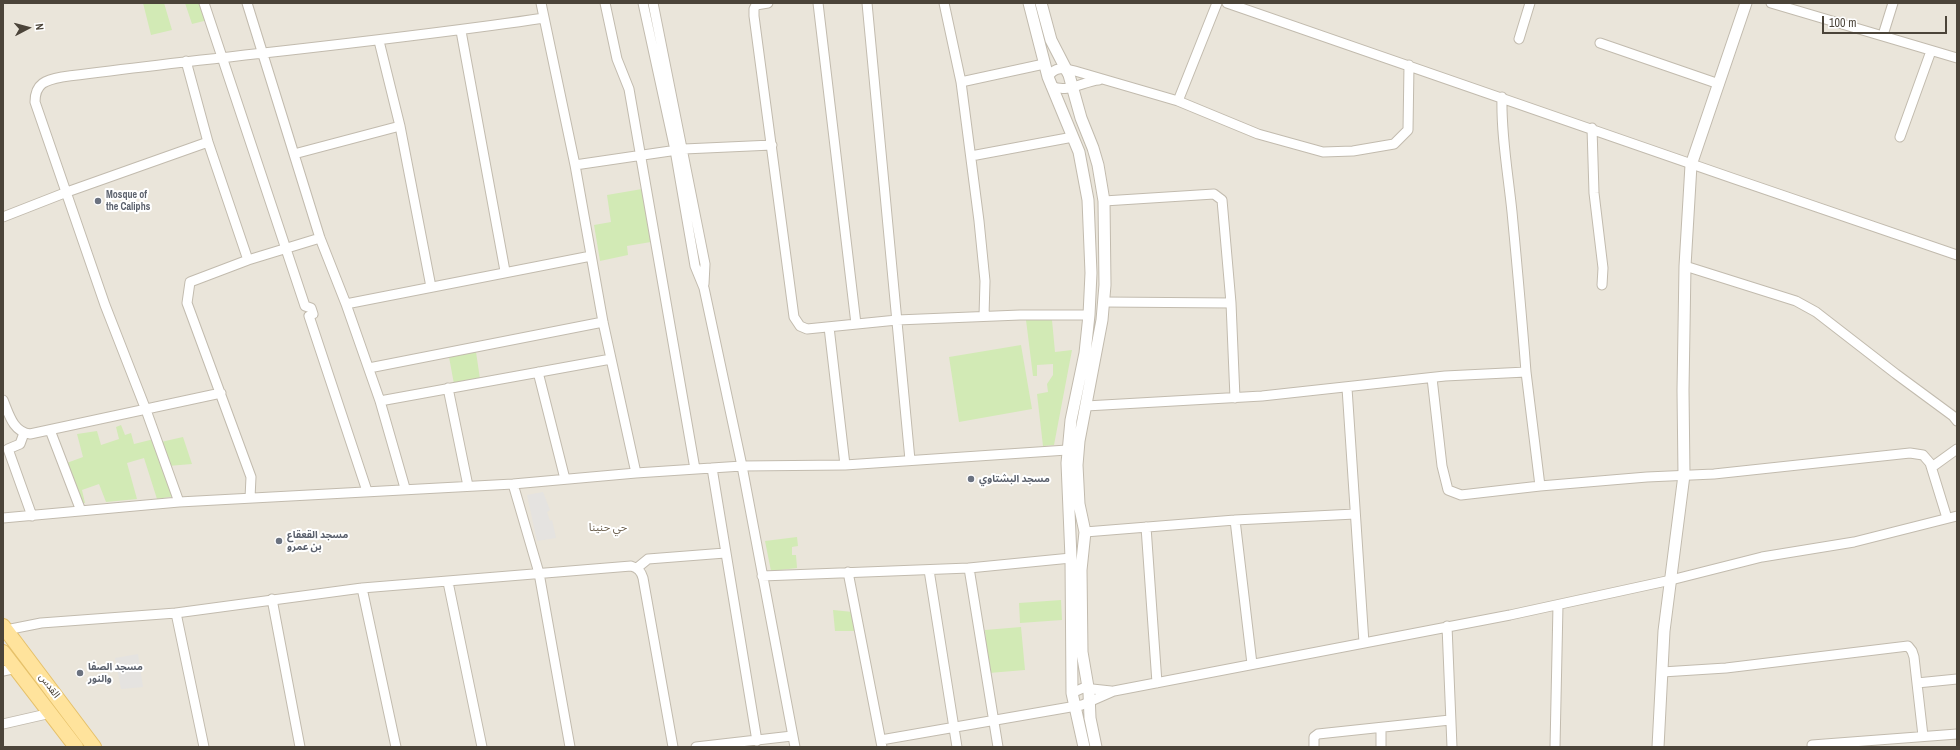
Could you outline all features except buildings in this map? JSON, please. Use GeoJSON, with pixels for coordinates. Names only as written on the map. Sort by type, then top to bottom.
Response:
{"type":"FeatureCollection","features":[{"type":"Feature","properties":{"kind":"main road","name":"القدس"},"geometry":{"type":"LineString","coordinates":[[5,628],[94,747]]}},
{"type":"Feature","properties":{"kind":"main road","name":"القدس"},"geometry":{"type":"LineString","coordinates":[[3,652],[10,670],[51,713],[76,747]]}},
{"type":"Feature","properties":{"kind":"street"},"geometry":{"type":"LineString","coordinates":[[204,3],[285,249],[305,306],[311,308],[313,314],[309,316],[367,491]]}},
{"type":"Feature","properties":{"kind":"street"},"geometry":{"type":"LineString","coordinates":[[247,3],[264,52],[320,238],[346,304],[380,401],[404,488]]}},
{"type":"Feature","properties":{"kind":"street"},"geometry":{"type":"LineString","coordinates":[[541,3],[575,166],[603,322],[636,473]]}},
{"type":"Feature","properties":{"kind":"street"},"geometry":{"type":"LineString","coordinates":[[605,3],[617,59],[629,89],[695,469]]}},
{"type":"Feature","properties":{"kind":"street"},"geometry":{"type":"LineString","coordinates":[[643,3],[679,149]]}},
{"type":"Feature","properties":{"kind":"street"},"geometry":{"type":"LineString","coordinates":[[654,3],[679,149],[695,266],[704,288],[742,466],[795,747]]}},
{"type":"Feature","properties":{"kind":"street"},"geometry":{"type":"LineString","coordinates":[[768,3],[756,5],[754,9],[754,16],[794,317],[796,322],[804,329],[897,320],[984,316],[1089,315]]}},
{"type":"Feature","properties":{"kind":"street"},"geometry":{"type":"LineString","coordinates":[[818,3],[856,324]]}},
{"type":"Feature","properties":{"kind":"street"},"geometry":{"type":"LineString","coordinates":[[867,3],[910,460]]}},
{"type":"Feature","properties":{"kind":"street"},"geometry":{"type":"LineString","coordinates":[[944,3],[961,82],[971,156],[985,281],[984,316]]}},
{"type":"Feature","properties":{"kind":"street"},"geometry":{"type":"LineString","coordinates":[[1029,3],[1044,64],[1073,137],[1083,168],[1088,200],[1091,273],[1089,315],[1067,450],[1071,558],[1072,692],[1084,747]]}},
{"type":"Feature","properties":{"kind":"street"},"geometry":{"type":"LineString","coordinates":[[1041,3],[1051,40],[1072,87],[1098,165],[1104,201],[1104,302],[1100,338],[1079,441],[1077,465],[1079,504],[1085,532],[1082,570],[1083,667],[1088,688],[1090,718],[1096,747]]}},
{"type":"Feature","properties":{"kind":"street"},"geometry":{"type":"LineString","coordinates":[[1178,101],[1217,3]]}},
{"type":"Feature","properties":{"kind":"street"},"geometry":{"type":"LineString","coordinates":[[1227,3],[1592,128],[1691,165],[1957,254]]}},
{"type":"Feature","properties":{"kind":"street"},"geometry":{"type":"LineString","coordinates":[[1658,747],[1664,631],[1684,475],[1683,390],[1686,266],[1691,165],[1746,3]]}},
{"type":"Feature","properties":{"kind":"street"},"geometry":{"type":"LineString","coordinates":[[1771,3],[1957,58]]}},
{"type":"Feature","properties":{"kind":"street"},"geometry":{"type":"LineString","coordinates":[[1883,35],[1893,3]]}},
{"type":"Feature","properties":{"kind":"street"},"geometry":{"type":"LineString","coordinates":[[1519,39],[1527,4]]}},
{"type":"Feature","properties":{"kind":"street"},"geometry":{"type":"LineString","coordinates":[[179,502],[146,410],[105,305],[35,102],[35,94],[38,86],[42,82],[62,77],[264,52],[379,41],[461,31],[544,18]]}},
{"type":"Feature","properties":{"kind":"street"},"geometry":{"type":"LineString","coordinates":[[461,31],[505,272]]}},
{"type":"Feature","properties":{"kind":"street"},"geometry":{"type":"LineString","coordinates":[[379,41],[400,126],[431,287]]}},
{"type":"Feature","properties":{"kind":"street"},"geometry":{"type":"LineString","coordinates":[[1600,43],[1719,84]]}},
{"type":"Feature","properties":{"kind":"street"},"geometry":{"type":"LineString","coordinates":[[1900,137],[1931,51]]}},
{"type":"Feature","properties":{"kind":"street"},"geometry":{"type":"LineString","coordinates":[[186,61],[208,142],[248,260]]}},
{"type":"Feature","properties":{"kind":"street"},"geometry":{"type":"LineString","coordinates":[[961,82],[1044,64]]}},
{"type":"Feature","properties":{"kind":"street"},"geometry":{"type":"LineString","coordinates":[[1050,82],[1055,69],[1065,69],[1178,101],[1258,134],[1323,152],[1353,151],[1394,144],[1408,130],[1410,65]]}},
{"type":"Feature","properties":{"kind":"street"},"geometry":{"type":"LineString","coordinates":[[1050,82],[1062,89],[1088,82],[1103,80]]}},
{"type":"Feature","properties":{"kind":"street"},"geometry":{"type":"LineString","coordinates":[[1502,97],[1502,116],[1507,176],[1517,258],[1526,372],[1540,486]]}},
{"type":"Feature","properties":{"kind":"street"},"geometry":{"type":"LineString","coordinates":[[294,154],[400,126]]}},
{"type":"Feature","properties":{"kind":"street"},"geometry":{"type":"LineString","coordinates":[[1592,128],[1594,193],[1603,268],[1602,285]]}},
{"type":"Feature","properties":{"kind":"street"},"geometry":{"type":"LineString","coordinates":[[971,156],[1073,137]]}},
{"type":"Feature","properties":{"kind":"street"},"geometry":{"type":"LineString","coordinates":[[3,217],[67,192],[208,142]]}},
{"type":"Feature","properties":{"kind":"street"},"geometry":{"type":"LineString","coordinates":[[575,166],[640,154],[679,149],[772,145]]}},
{"type":"Feature","properties":{"kind":"street"},"geometry":{"type":"LineString","coordinates":[[1104,201],[1210,194],[1220,197],[1223,204],[1231,304],[1235,398]]}},
{"type":"Feature","properties":{"kind":"street"},"geometry":{"type":"LineString","coordinates":[[250,498],[251,477],[187,303],[188,287],[190,282],[248,260],[320,238]]}},
{"type":"Feature","properties":{"kind":"street"},"geometry":{"type":"LineString","coordinates":[[346,304],[591,256]]}},
{"type":"Feature","properties":{"kind":"street"},"geometry":{"type":"LineString","coordinates":[[1686,266],[1796,301],[1816,312],[1953,416],[1957,421]]}},
{"type":"Feature","properties":{"kind":"street"},"geometry":{"type":"LineString","coordinates":[[1104,302],[1231,304]]}},
{"type":"Feature","properties":{"kind":"street"},"geometry":{"type":"LineString","coordinates":[[369,368],[603,322]]}},
{"type":"Feature","properties":{"kind":"street"},"geometry":{"type":"LineString","coordinates":[[829,327],[845,465]]}},
{"type":"Feature","properties":{"kind":"street"},"geometry":{"type":"LineString","coordinates":[[380,401],[611,359]]}},
{"type":"Feature","properties":{"kind":"street"},"geometry":{"type":"LineString","coordinates":[[538,372],[565,479]]}},
{"type":"Feature","properties":{"kind":"street"},"geometry":{"type":"LineString","coordinates":[[1086,406],[1235,398],[1347,388],[1432,378],[1526,372]]}},
{"type":"Feature","properties":{"kind":"street"},"geometry":{"type":"LineString","coordinates":[[1432,378],[1442,466],[1448,490],[1461,495],[1540,486],[1714,474],[1903,452],[1923,455],[1932,467],[1947,518]]}},
{"type":"Feature","properties":{"kind":"street"},"geometry":{"type":"LineString","coordinates":[[448,388],[468,486]]}},
{"type":"Feature","properties":{"kind":"street"},"geometry":{"type":"LineString","coordinates":[[1347,388],[1364,643]]}},
{"type":"Feature","properties":{"kind":"street"},"geometry":{"type":"LineString","coordinates":[[3,400],[17,428],[24,433],[30,434],[221,393]]}},
{"type":"Feature","properties":{"kind":"street"},"geometry":{"type":"LineString","coordinates":[[50,430],[81,511]]}},
{"type":"Feature","properties":{"kind":"street"},"geometry":{"type":"LineString","coordinates":[[24,433],[20,444],[8,449],[32,516]]}},
{"type":"Feature","properties":{"kind":"street"},"geometry":{"type":"LineString","coordinates":[[1932,467],[1957,449]]}},
{"type":"Feature","properties":{"kind":"street"},"geometry":{"type":"LineString","coordinates":[[3,518],[179,502],[404,488],[513,484],[695,469],[742,466],[845,465],[1067,450]]}},
{"type":"Feature","properties":{"kind":"street"},"geometry":{"type":"LineString","coordinates":[[712,468],[757,740]]}},
{"type":"Feature","properties":{"kind":"street"},"geometry":{"type":"LineString","coordinates":[[513,484],[539,573],[570,747]]}},
{"type":"Feature","properties":{"kind":"street"},"geometry":{"type":"LineString","coordinates":[[1070,533],[1075,524],[1085,532],[1235,520],[1355,514]]}},
{"type":"Feature","properties":{"kind":"street"},"geometry":{"type":"LineString","coordinates":[[848,572],[881,744],[993,720],[1074,706],[1089,702],[1114,691],[1157,682],[1558,605],[1671,580],[1762,557],[1854,542],[1957,516]]}},
{"type":"Feature","properties":{"kind":"street"},"geometry":{"type":"LineString","coordinates":[[1235,520],[1252,664]]}},
{"type":"Feature","properties":{"kind":"street"},"geometry":{"type":"LineString","coordinates":[[1146,527],[1157,682]]}},
{"type":"Feature","properties":{"kind":"street"},"geometry":{"type":"LineString","coordinates":[[5,628],[41,623],[176,613],[362,588],[448,582],[623,566],[637,568],[648,559],[725,553]]}},
{"type":"Feature","properties":{"kind":"street"},"geometry":{"type":"LineString","coordinates":[[762,576],[969,568],[1071,558]]}},
{"type":"Feature","properties":{"kind":"street"},"geometry":{"type":"LineString","coordinates":[[637,568],[643,578],[673,747]]}},
{"type":"Feature","properties":{"kind":"street"},"geometry":{"type":"LineString","coordinates":[[969,568],[998,747]]}},
{"type":"Feature","properties":{"kind":"street"},"geometry":{"type":"LineString","coordinates":[[929,570],[957,747]]}},
{"type":"Feature","properties":{"kind":"street"},"geometry":{"type":"LineString","coordinates":[[448,582],[482,747]]}},
{"type":"Feature","properties":{"kind":"street"},"geometry":{"type":"LineString","coordinates":[[362,588],[396,747]]}},
{"type":"Feature","properties":{"kind":"street"},"geometry":{"type":"LineString","coordinates":[[272,599],[300,747]]}},
{"type":"Feature","properties":{"kind":"street"},"geometry":{"type":"LineString","coordinates":[[1555,747],[1558,605]]}},
{"type":"Feature","properties":{"kind":"street"},"geometry":{"type":"LineString","coordinates":[[176,613],[204,747]]}},
{"type":"Feature","properties":{"kind":"street"},"geometry":{"type":"LineString","coordinates":[[1447,626],[1452,747]]}},
{"type":"Feature","properties":{"kind":"street"},"geometry":{"type":"LineString","coordinates":[[1662,672],[1726,668],[1905,646],[1910,648],[1912,651],[1923,736]]}},
{"type":"Feature","properties":{"kind":"street"},"geometry":{"type":"LineString","coordinates":[[1917,684],[1957,679]]}},
{"type":"Feature","properties":{"kind":"street"},"geometry":{"type":"LineString","coordinates":[[1072,692],[1079,689],[1088,688],[1114,691]]}},
{"type":"Feature","properties":{"kind":"street"},"geometry":{"type":"LineString","coordinates":[[3,724],[51,713]]}},
{"type":"Feature","properties":{"kind":"street"},"geometry":{"type":"LineString","coordinates":[[1314,747],[1314,737],[1318,734],[1450,720]]}},
{"type":"Feature","properties":{"kind":"street"},"geometry":{"type":"LineString","coordinates":[[1380,728],[1381,747]]}},
{"type":"Feature","properties":{"kind":"street"},"geometry":{"type":"LineString","coordinates":[[1812,745],[1957,734]]}},
{"type":"Feature","properties":{"kind":"street"},"geometry":{"type":"LineString","coordinates":[[696,747],[792,736]]}},
{"type":"Feature","properties":{"kind":"shaded area"},"geometry":{"type":"Polygon","coordinates":[[[3,3],[1957,3],[1957,747],[3,747],[3,3]]]}},
{"type":"Feature","properties":{"kind":"shaded area"},"geometry":{"type":"Polygon","coordinates":[[[543,492],[550,510],[547,512],[550,521],[552,520],[556,538],[537,541],[527,495],[543,492]]]}},
{"type":"Feature","properties":{"kind":"shaded area"},"geometry":{"type":"Polygon","coordinates":[[[138,654],[143,687],[121,689],[115,658],[138,654]]]}},
{"type":"Feature","properties":{"kind":"green space"},"geometry":{"type":"Polygon","coordinates":[[[143,3],[164,3],[172,30],[151,35],[143,3]]]}},
{"type":"Feature","properties":{"kind":"green space"},"geometry":{"type":"Polygon","coordinates":[[[185,3],[202,3],[208,20],[192,24],[185,3]]]}},
{"type":"Feature","properties":{"kind":"green space"},"geometry":{"type":"Polygon","coordinates":[[[642,189],[651,242],[627,246],[628,255],[600,261],[594,225],[611,222],[607,195],[642,189]]]}},
{"type":"Feature","properties":{"kind":"green space"},"geometry":{"type":"Polygon","coordinates":[[[1026,320],[1052,320],[1055,352],[1072,350],[1054,445],[1043,446],[1037,394],[1048,392],[1047,384],[1053,375],[1053,364],[1037,365],[1037,376],[1033,376],[1026,320]]]}},
{"type":"Feature","properties":{"kind":"green space"},"geometry":{"type":"Polygon","coordinates":[[[1021,345],[1032,409],[959,422],[949,357],[1021,345]]]}},
{"type":"Feature","properties":{"kind":"green space"},"geometry":{"type":"Polygon","coordinates":[[[476,352],[480,379],[454,384],[449,357],[476,352]]]}},
{"type":"Feature","properties":{"kind":"green space"},"geometry":{"type":"Polygon","coordinates":[[[121,425],[125,435],[131,433],[134,444],[154,439],[175,496],[157,499],[144,458],[127,463],[137,499],[106,502],[99,484],[82,490],[85,503],[80,503],[64,464],[83,457],[77,434],[97,431],[101,445],[119,439],[116,427],[121,425]]]}},
{"type":"Feature","properties":{"kind":"green space"},"geometry":{"type":"Polygon","coordinates":[[[183,437],[192,464],[168,466],[161,442],[183,437]]]}},
{"type":"Feature","properties":{"kind":"green space"},"geometry":{"type":"Polygon","coordinates":[[[797,537],[798,546],[792,547],[792,555],[796,555],[797,568],[771,571],[765,541],[797,537]]]}},
{"type":"Feature","properties":{"kind":"green space"},"geometry":{"type":"Polygon","coordinates":[[[1061,600],[1062,620],[1020,623],[1019,603],[1061,600]]]}},
{"type":"Feature","properties":{"kind":"green space"},"geometry":{"type":"Polygon","coordinates":[[[833,610],[853,612],[855,631],[835,631],[833,610]]]}},
{"type":"Feature","properties":{"kind":"green space"},"geometry":{"type":"Polygon","coordinates":[[[1021,627],[1025,670],[989,673],[985,630],[1021,627]]]}},
{"type":"Feature","properties":{"kind":"place","name":"Mosque of the Caliphs"},"geometry":{"type":"Point","coordinates":[98,201]}},
{"type":"Feature","properties":{"kind":"place","name":"مسجد البشتاوي"},"geometry":{"type":"Point","coordinates":[971,479]}},
{"type":"Feature","properties":{"kind":"place","name":"مسجد القعقاع بن عمرو"},"geometry":{"type":"Point","coordinates":[279,541]}},
{"type":"Feature","properties":{"kind":"place","name":"مسجد الصفا والنور"},"geometry":{"type":"Point","coordinates":[80,673]}},
{"type":"Feature","properties":{"kind":"district","name":"حي حنينا"},"geometry":{"type":"Point","coordinates":[608,528]}}]}
